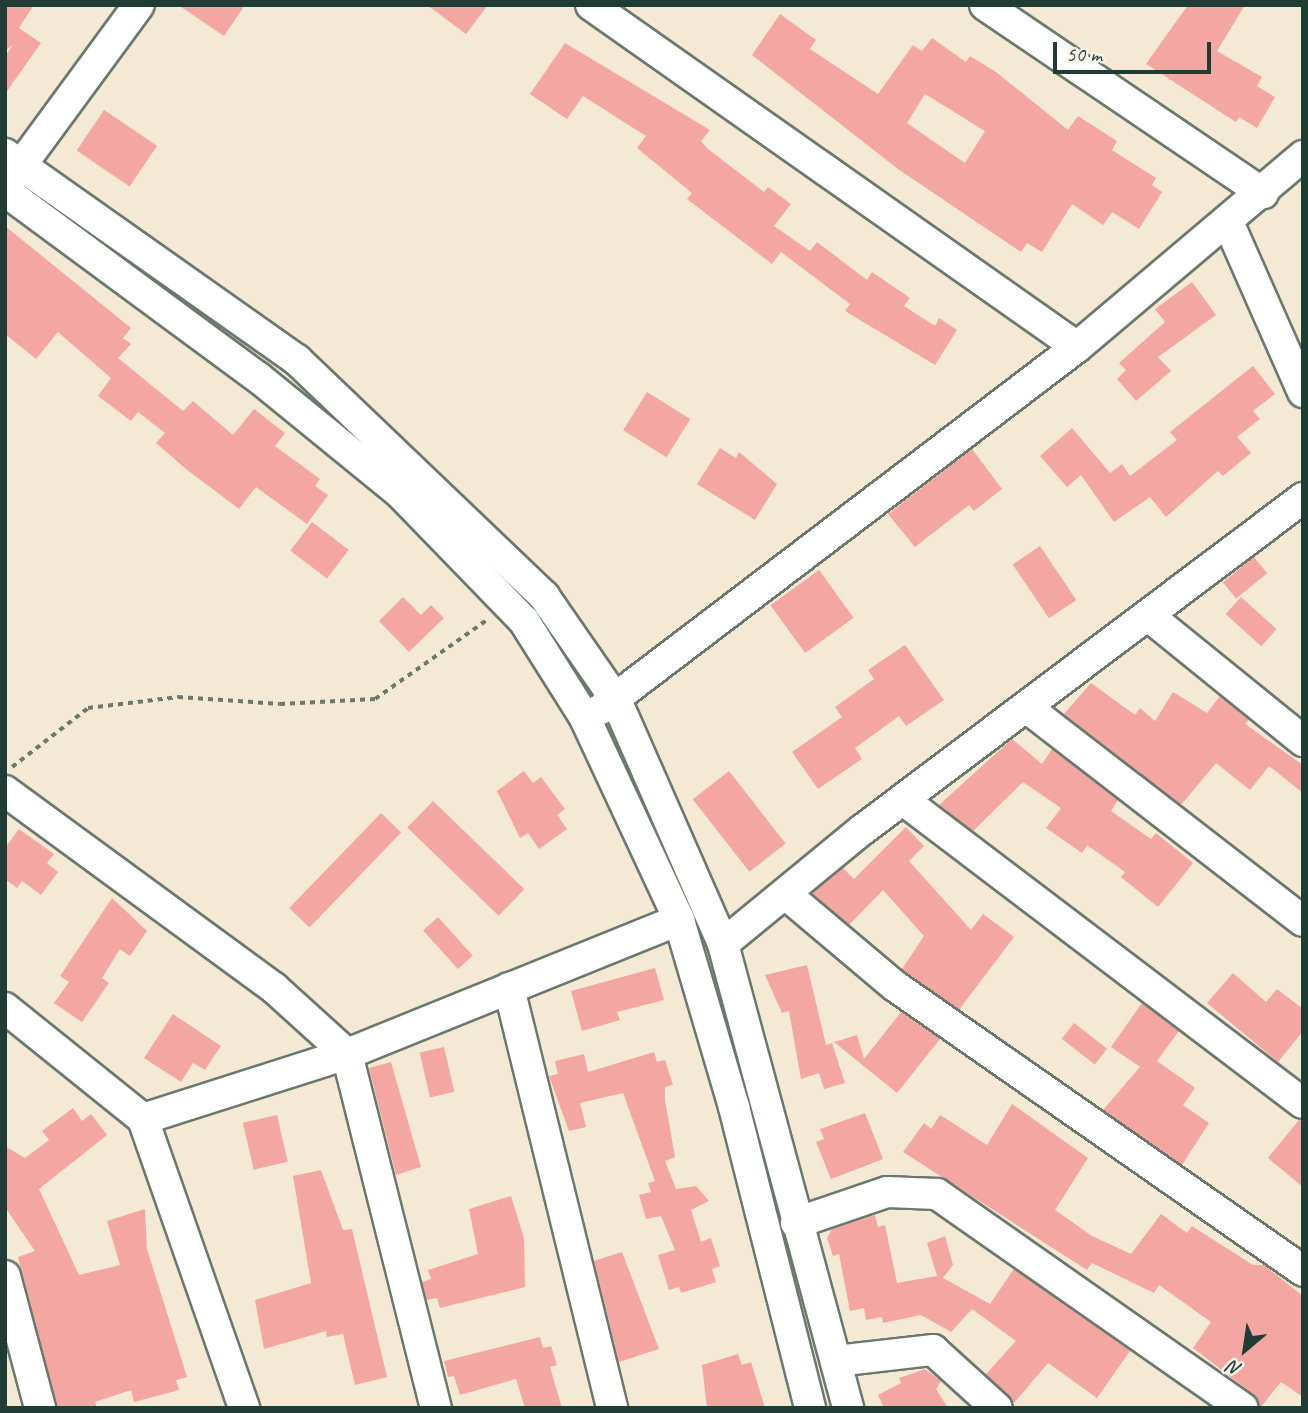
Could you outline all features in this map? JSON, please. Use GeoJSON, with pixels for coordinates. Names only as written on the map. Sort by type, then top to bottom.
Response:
{"type":"FeatureCollection","features":[{"type":"Feature","properties":{"kind":"street"},"geometry":{"type":"LineString","coordinates":[[9,174],[139,5]]}},
{"type":"Feature","properties":{"kind":"street"},"geometry":{"type":"LineString","coordinates":[[591,5],[1077,347]]}},
{"type":"Feature","properties":{"kind":"street"},"geometry":{"type":"LineString","coordinates":[[985,5],[1263,193]]}},
{"type":"Feature","properties":{"kind":"street"},"geometry":{"type":"LineString","coordinates":[[585,718],[616,700],[1077,347],[1263,193],[1303,156]]}},
{"type":"Feature","properties":{"kind":"street"},"geometry":{"type":"LineString","coordinates":[[9,174],[401,494],[524,621],[585,718],[679,920],[734,1107],[810,1408]]}},
{"type":"Feature","properties":{"kind":"street"},"geometry":{"type":"LineString","coordinates":[[9,174],[297,360],[544,596],[616,700],[723,944],[848,1408]]}},
{"type":"Feature","properties":{"kind":"street"},"geometry":{"type":"LineString","coordinates":[[1228,222],[1303,391]]}},
{"type":"Feature","properties":{"kind":"street"},"geometry":{"type":"LineString","coordinates":[[723,944],[788,896],[821,861],[906,802],[1026,707],[1150,617],[1303,498]]}},
{"type":"Feature","properties":{"kind":"street"},"geometry":{"type":"LineString","coordinates":[[1150,617],[1303,741]]}},
{"type":"Feature","properties":{"kind":"street"},"geometry":{"type":"LineString","coordinates":[[1026,707],[1303,921]]}},
{"type":"Feature","properties":{"kind":"street"},"geometry":{"type":"LineString","coordinates":[[5,791],[274,988],[347,1054],[436,1408]]}},
{"type":"Feature","properties":{"kind":"street"},"geometry":{"type":"LineString","coordinates":[[906,802],[1303,1103]]}},
{"type":"Feature","properties":{"kind":"street"},"geometry":{"type":"LineString","coordinates":[[788,896],[895,986],[1303,1270]]}},
{"type":"Feature","properties":{"kind":"street"},"geometry":{"type":"LineString","coordinates":[[143,1119],[347,1054],[679,920]]}},
{"type":"Feature","properties":{"kind":"street"},"geometry":{"type":"LineString","coordinates":[[509,988],[612,1408]]}},
{"type":"Feature","properties":{"kind":"street"},"geometry":{"type":"LineString","coordinates":[[5,1009],[143,1119],[244,1408]]}},
{"type":"Feature","properties":{"kind":"street"},"geometry":{"type":"LineString","coordinates":[[796,1223],[887,1192],[937,1194],[1243,1408]]}},
{"type":"Feature","properties":{"kind":"street"},"geometry":{"type":"LineString","coordinates":[[5,1276],[40,1408]]}},
{"type":"Feature","properties":{"kind":"street"},"geometry":{"type":"LineString","coordinates":[[836,1361],[933,1350],[997,1408]]}},
{"type":"Feature","properties":{"kind":"path"},"geometry":{"type":"LineString","coordinates":[[5,773],[88,708],[178,697],[281,704],[375,699],[488,619],[524,621]]}},
{"type":"Feature","properties":{"kind":"building"},"geometry":{"type":"Polygon","coordinates":[[[5,5],[34,5],[19,28],[41,43],[5,94],[5,56],[13,45],[5,51],[5,5]]]}},
{"type":"Feature","properties":{"kind":"building"},"geometry":{"type":"Polygon","coordinates":[[[178,5],[245,5],[224,36],[178,5]]]}},
{"type":"Feature","properties":{"kind":"building"},"geometry":{"type":"Polygon","coordinates":[[[427,5],[488,5],[466,34],[427,5]]]}},
{"type":"Feature","properties":{"kind":"building"},"geometry":{"type":"Polygon","coordinates":[[[1188,5],[1245,5],[1217,51],[1262,77],[1257,86],[1275,97],[1257,128],[1239,117],[1236,122],[1146,64],[1188,5]]]}},
{"type":"Feature","properties":{"kind":"building"},"geometry":{"type":"Polygon","coordinates":[[[780,14],[816,40],[810,49],[878,94],[913,45],[922,51],[932,38],[966,62],[970,56],[996,72],[1068,130],[1078,116],[1117,141],[1112,150],[1156,178],[1152,185],[1162,192],[1139,229],[1112,212],[1103,225],[1072,204],[1042,252],[1027,243],[1021,252],[898,169],[752,55],[780,14]],[[925,94],[907,123],[965,163],[985,131],[925,94]]]}},
{"type":"Feature","properties":{"kind":"building"},"geometry":{"type":"Polygon","coordinates":[[[565,43],[710,130],[701,141],[708,149],[764,192],[768,187],[791,204],[774,226],[810,251],[817,242],[867,280],[872,272],[910,298],[904,306],[935,326],[939,318],[957,330],[935,365],[845,311],[850,304],[781,252],[772,264],[687,199],[692,193],[637,148],[646,136],[583,96],[567,119],[530,94],[565,43]]]}},
{"type":"Feature","properties":{"kind":"building"},"geometry":{"type":"Polygon","coordinates":[[[104,110],[157,146],[130,186],[77,151],[104,110]]]}},
{"type":"Feature","properties":{"kind":"building"},"geometry":{"type":"Polygon","coordinates":[[[5,226],[131,328],[123,338],[131,344],[118,358],[183,411],[193,401],[233,435],[254,409],[285,433],[275,446],[320,479],[315,486],[328,495],[307,524],[256,487],[239,509],[186,469],[156,443],[165,433],[138,412],[131,421],[98,396],[111,378],[58,332],[36,359],[5,334],[5,226]]]}},
{"type":"Feature","properties":{"kind":"building"},"geometry":{"type":"Polygon","coordinates":[[[1192,282],[1216,315],[1158,357],[1171,371],[1136,401],[1117,379],[1126,370],[1119,363],[1165,322],[1155,309],[1192,282]]]}},
{"type":"Feature","properties":{"kind":"building"},"geometry":{"type":"Polygon","coordinates":[[[1253,366],[1275,394],[1253,411],[1260,419],[1237,437],[1251,453],[1223,476],[1218,471],[1166,517],[1150,497],[1114,522],[1081,475],[1067,487],[1040,456],[1072,428],[1110,473],[1122,464],[1130,476],[1177,440],[1170,432],[1253,366]]]}},
{"type":"Feature","properties":{"kind":"building"},"geometry":{"type":"Polygon","coordinates":[[[647,392],[690,419],[666,457],[623,430],[647,392]]]}},
{"type":"Feature","properties":{"kind":"building"},"geometry":{"type":"Polygon","coordinates":[[[720,448],[736,458],[739,452],[777,484],[755,520],[697,484],[720,448]]]}},
{"type":"Feature","properties":{"kind":"building"},"geometry":{"type":"Polygon","coordinates":[[[972,449],[1002,489],[974,511],[969,505],[915,547],[888,514],[972,449]]]}},
{"type":"Feature","properties":{"kind":"building"},"geometry":{"type":"Polygon","coordinates":[[[312,522],[349,550],[327,578],[290,551],[312,522]]]}},
{"type":"Feature","properties":{"kind":"building"},"geometry":{"type":"Polygon","coordinates":[[[1040,546],[1076,600],[1049,618],[1013,564],[1040,546]]]}},
{"type":"Feature","properties":{"kind":"building"},"geometry":{"type":"Polygon","coordinates":[[[1254,557],[1267,573],[1236,598],[1223,582],[1254,557]]]}},
{"type":"Feature","properties":{"kind":"building"},"geometry":{"type":"Polygon","coordinates":[[[819,570],[854,618],[805,653],[770,605],[819,570]]]}},
{"type":"Feature","properties":{"kind":"building"},"geometry":{"type":"Polygon","coordinates":[[[403,597],[421,615],[431,605],[444,618],[409,652],[379,621],[403,597]]]}},
{"type":"Feature","properties":{"kind":"building"},"geometry":{"type":"Polygon","coordinates":[[[1241,597],[1277,629],[1261,646],[1226,614],[1241,597]]]}},
{"type":"Feature","properties":{"kind":"building"},"geometry":{"type":"Polygon","coordinates":[[[905,645],[944,700],[906,726],[899,716],[855,748],[862,759],[818,789],[792,752],[842,717],[835,707],[874,679],[868,670],[905,645]]]}},
{"type":"Feature","properties":{"kind":"building"},"geometry":{"type":"Polygon","coordinates":[[[1091,683],[1135,715],[1140,708],[1155,721],[1173,692],[1207,713],[1220,696],[1249,720],[1245,724],[1303,765],[1303,793],[1269,766],[1250,790],[1216,763],[1181,805],[1064,714],[1091,683]]]}},
{"type":"Feature","properties":{"kind":"building"},"geometry":{"type":"Polygon","coordinates":[[[1012,739],[1042,764],[1052,749],[1118,800],[1111,811],[1151,839],[1156,833],[1193,863],[1158,907],[1121,877],[1125,872],[1087,845],[1082,853],[1046,828],[1061,808],[1023,782],[973,831],[939,805],[1012,739]]]}},
{"type":"Feature","properties":{"kind":"building"},"geometry":{"type":"Polygon","coordinates":[[[524,771],[533,783],[541,777],[565,809],[557,815],[567,829],[539,849],[528,833],[520,838],[497,791],[524,771]]]}},
{"type":"Feature","properties":{"kind":"building"},"geometry":{"type":"Polygon","coordinates":[[[729,771],[786,843],[749,872],[693,799],[729,771]]]}},
{"type":"Feature","properties":{"kind":"building"},"geometry":{"type":"Polygon","coordinates":[[[433,801],[524,889],[499,916],[407,828],[433,801]]]}},
{"type":"Feature","properties":{"kind":"building"},"geometry":{"type":"Polygon","coordinates":[[[381,813],[401,832],[309,927],[289,908],[381,813]]]}},
{"type":"Feature","properties":{"kind":"building"},"geometry":{"type":"Polygon","coordinates":[[[906,827],[924,846],[909,861],[971,930],[983,914],[1014,937],[959,1010],[902,969],[924,936],[883,890],[849,925],[812,893],[843,868],[854,879],[906,827]]]}},
{"type":"Feature","properties":{"kind":"building"},"geometry":{"type":"Polygon","coordinates":[[[19,829],[54,854],[47,863],[58,872],[41,895],[22,881],[17,888],[5,879],[5,848],[19,829]]]}},
{"type":"Feature","properties":{"kind":"building"},"geometry":{"type":"Polygon","coordinates":[[[112,898],[147,931],[130,956],[120,949],[102,978],[109,983],[82,1022],[54,1003],[69,982],[60,976],[112,898]]]}},
{"type":"Feature","properties":{"kind":"building"},"geometry":{"type":"Polygon","coordinates":[[[438,917],[473,956],[458,969],[423,930],[438,917]]]}},
{"type":"Feature","properties":{"kind":"building"},"geometry":{"type":"Polygon","coordinates":[[[807,965],[826,1045],[832,1043],[845,1083],[824,1089],[819,1073],[801,1079],[789,1011],[782,1013],[765,975],[807,965]]]}},
{"type":"Feature","properties":{"kind":"building"},"geometry":{"type":"Polygon","coordinates":[[[655,968],[664,1000],[617,1012],[620,1020],[582,1031],[571,991],[655,968]]]}},
{"type":"Feature","properties":{"kind":"building"},"geometry":{"type":"Polygon","coordinates":[[[1233,973],[1266,1002],[1277,989],[1303,1009],[1303,1031],[1278,1062],[1207,1003],[1233,973]]]}},
{"type":"Feature","properties":{"kind":"building"},"geometry":{"type":"Polygon","coordinates":[[[1142,1003],[1179,1031],[1157,1061],[1195,1088],[1183,1105],[1209,1123],[1182,1165],[1103,1110],[1140,1067],[1111,1047],[1142,1003]]]}},
{"type":"Feature","properties":{"kind":"building"},"geometry":{"type":"Polygon","coordinates":[[[901,1012],[940,1039],[897,1093],[834,1042],[857,1035],[864,1059],[901,1012]]]}},
{"type":"Feature","properties":{"kind":"building"},"geometry":{"type":"Polygon","coordinates":[[[173,1014],[221,1046],[205,1070],[193,1063],[181,1082],[144,1058],[173,1014]]]}},
{"type":"Feature","properties":{"kind":"building"},"geometry":{"type":"Polygon","coordinates":[[[1074,1023],[1107,1049],[1095,1065],[1062,1039],[1074,1023]]]}},
{"type":"Feature","properties":{"kind":"building"},"geometry":{"type":"Polygon","coordinates":[[[444,1047],[454,1092],[430,1097],[420,1053],[444,1047]]]}},
{"type":"Feature","properties":{"kind":"building"},"geometry":{"type":"Polygon","coordinates":[[[654,1052],[657,1062],[665,1060],[673,1085],[665,1087],[665,1100],[675,1157],[665,1161],[676,1189],[696,1186],[709,1201],[691,1210],[701,1242],[711,1238],[720,1266],[712,1269],[716,1282],[681,1293],[679,1287],[669,1290],[658,1255],[675,1250],[661,1216],[646,1219],[639,1195],[651,1192],[648,1183],[655,1181],[623,1093],[580,1103],[586,1127],[569,1131],[549,1076],[558,1074],[555,1061],[584,1054],[588,1072],[654,1052]]]}},
{"type":"Feature","properties":{"kind":"building"},"geometry":{"type":"Polygon","coordinates":[[[391,1062],[421,1167],[396,1175],[369,1068],[391,1062]]]}},
{"type":"Feature","properties":{"kind":"building"},"geometry":{"type":"Polygon","coordinates":[[[1012,1104],[1088,1158],[1055,1210],[1092,1236],[1131,1254],[1161,1214],[1187,1233],[1192,1226],[1253,1265],[1264,1265],[1303,1296],[1303,1397],[1281,1382],[1260,1408],[1253,1394],[1193,1348],[1211,1322],[1159,1285],[1154,1293],[1092,1263],[1087,1270],[903,1152],[924,1123],[931,1129],[940,1115],[987,1145],[1012,1104]]]}},
{"type":"Feature","properties":{"kind":"building"},"geometry":{"type":"Polygon","coordinates":[[[73,1108],[82,1121],[91,1114],[107,1135],[39,1189],[79,1275],[120,1265],[107,1221],[145,1209],[147,1249],[187,1377],[176,1380],[179,1390],[134,1402],[131,1390],[95,1402],[97,1408],[57,1408],[18,1257],[35,1251],[5,1207],[5,1146],[25,1158],[49,1140],[42,1131],[73,1108]]]}},
{"type":"Feature","properties":{"kind":"building"},"geometry":{"type":"Polygon","coordinates":[[[865,1113],[883,1159],[831,1179],[816,1142],[824,1139],[820,1129],[865,1113]]]}},
{"type":"Feature","properties":{"kind":"building"},"geometry":{"type":"Polygon","coordinates":[[[277,1115],[288,1162],[254,1170],[243,1123],[277,1115]]]}},
{"type":"Feature","properties":{"kind":"building"},"geometry":{"type":"Polygon","coordinates":[[[1299,1120],[1303,1120],[1303,1187],[1268,1158],[1299,1120]]]}},
{"type":"Feature","properties":{"kind":"building"},"geometry":{"type":"Polygon","coordinates":[[[321,1170],[343,1230],[352,1229],[387,1377],[355,1385],[343,1334],[327,1337],[326,1331],[264,1349],[255,1300],[311,1283],[293,1176],[321,1170]]]}},
{"type":"Feature","properties":{"kind":"building"},"geometry":{"type":"Polygon","coordinates":[[[511,1196],[524,1238],[525,1287],[440,1308],[437,1298],[427,1300],[422,1282],[431,1279],[428,1270],[478,1254],[469,1209],[511,1196]]]}},
{"type":"Feature","properties":{"kind":"building"},"geometry":{"type":"Polygon","coordinates":[[[875,1215],[878,1227],[885,1225],[897,1283],[937,1276],[927,1243],[945,1236],[953,1265],[943,1278],[990,1304],[1014,1269],[1130,1351],[1097,1398],[1048,1363],[1014,1403],[986,1374],[1016,1341],[972,1309],[951,1332],[921,1315],[883,1323],[882,1317],[866,1320],[864,1308],[850,1311],[839,1254],[833,1256],[827,1238],[832,1229],[875,1215]]]}},
{"type":"Feature","properties":{"kind":"building"},"geometry":{"type":"Polygon","coordinates":[[[622,1252],[659,1349],[619,1362],[594,1261],[622,1252]]]}},
{"type":"Feature","properties":{"kind":"building"},"geometry":{"type":"Polygon","coordinates":[[[540,1337],[543,1348],[551,1346],[557,1365],[550,1367],[562,1408],[525,1408],[516,1379],[460,1395],[454,1376],[448,1377],[444,1361],[540,1337]]]}},
{"type":"Feature","properties":{"kind":"building"},"geometry":{"type":"Polygon","coordinates":[[[738,1354],[742,1365],[751,1362],[765,1408],[707,1408],[702,1365],[738,1354]]]}},
{"type":"Feature","properties":{"kind":"building"},"geometry":{"type":"Polygon","coordinates":[[[925,1369],[941,1381],[936,1389],[948,1408],[884,1408],[878,1395],[901,1383],[899,1378],[925,1369]]]}}]}
